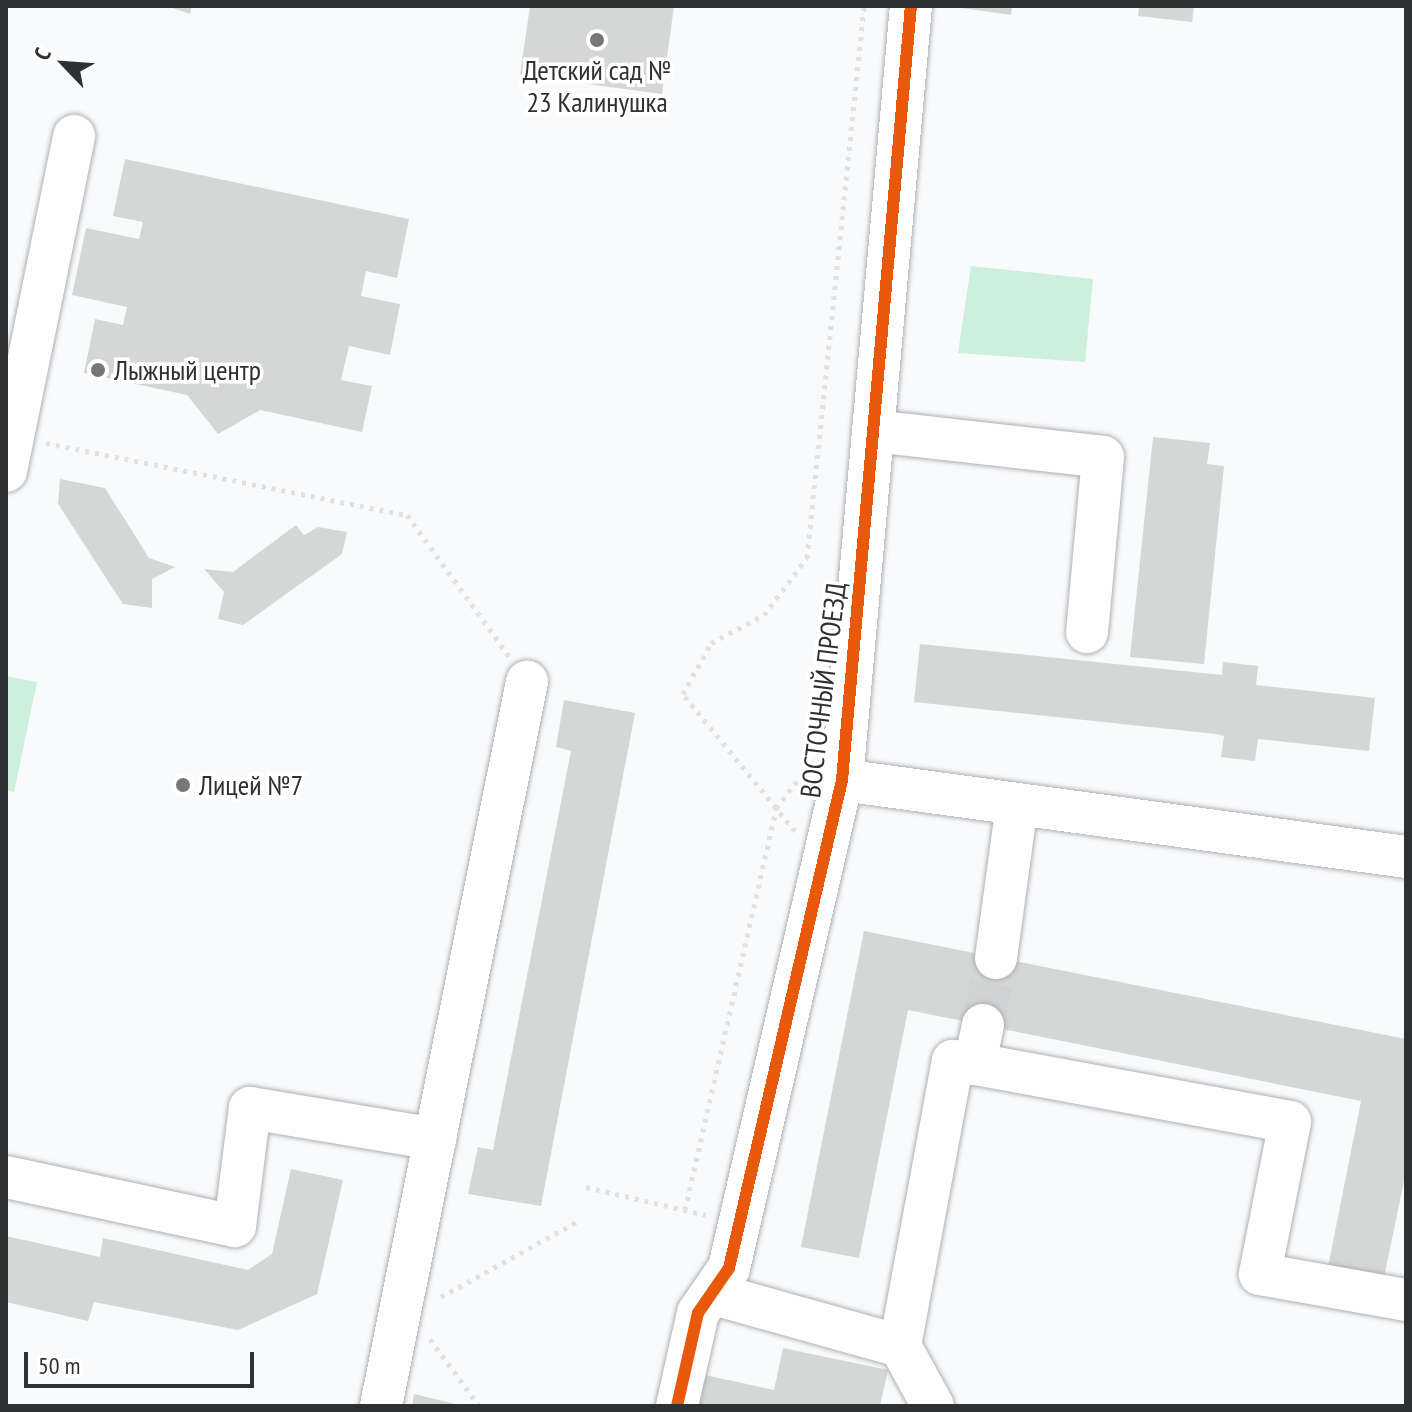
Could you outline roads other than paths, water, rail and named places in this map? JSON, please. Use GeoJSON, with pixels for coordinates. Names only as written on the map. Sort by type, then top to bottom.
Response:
{"type":"FeatureCollection","features":[{"type":"Feature","properties":{"kind":"street","name":"ВОСТОЧНЫЙ ПРОЕЗД"},"geometry":{"type":"LineString","coordinates":[[677,1406],[698,1313],[714,1294],[740,1223],[821,863],[828,770],[873,431],[911,6]]}},
{"type":"Feature","properties":{"kind":"street"},"geometry":{"type":"LineString","coordinates":[[12,454],[74,136]]}},
{"type":"Feature","properties":{"kind":"street"},"geometry":{"type":"LineString","coordinates":[[873,431],[1103,457],[1087,632]]}},
{"type":"Feature","properties":{"kind":"street"},"geometry":{"type":"LineString","coordinates":[[381,1406],[407,1307],[435,1139],[527,682]]}},
{"type":"Feature","properties":{"kind":"street"},"geometry":{"type":"LineString","coordinates":[[828,770],[1017,804],[1406,857]]}},
{"type":"Feature","properties":{"kind":"street"},"geometry":{"type":"LineString","coordinates":[[996,958],[1017,804]]}},
{"type":"Feature","properties":{"kind":"street"},"geometry":{"type":"LineString","coordinates":[[930,1406],[900,1346],[953,1061],[979,1045],[1290,1122],[1260,1274],[1406,1300]]}},
{"type":"Feature","properties":{"kind":"street"},"geometry":{"type":"LineString","coordinates":[[6,1177],[235,1226],[250,1108],[435,1139]]}},
{"type":"Feature","properties":{"kind":"street"},"geometry":{"type":"LineString","coordinates":[[714,1294],[900,1346]]}},
{"type":"Feature","properties":{"kind":"tunnel"},"geometry":{"type":"LineString","coordinates":[[983,1025],[996,958]]}},
{"type":"Feature","properties":{"kind":"place","name":"Детский сад № 23 Калинушка"},"geometry":{"type":"Point","coordinates":[597,40]}},
{"type":"Feature","properties":{"kind":"place","name":"Лыжный центр"},"geometry":{"type":"Point","coordinates":[98,370]}},
{"type":"Feature","properties":{"kind":"place","name":"Лицей №7"},"geometry":{"type":"Point","coordinates":[183,785]}}]}
